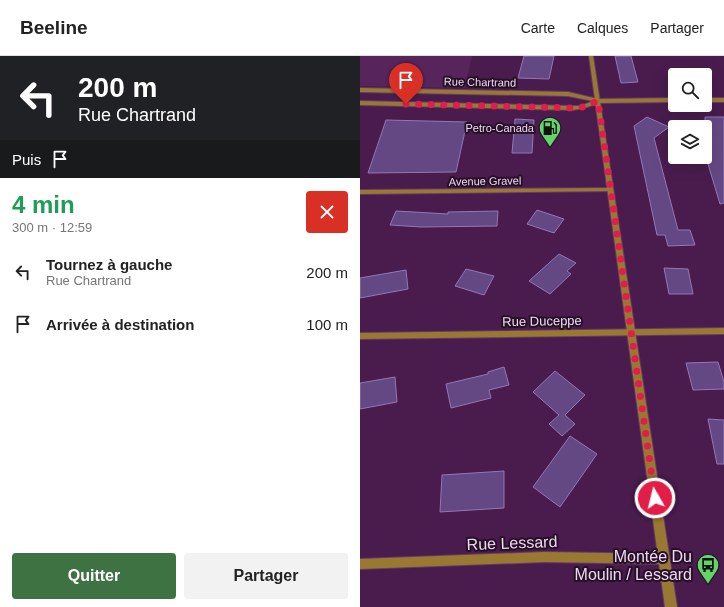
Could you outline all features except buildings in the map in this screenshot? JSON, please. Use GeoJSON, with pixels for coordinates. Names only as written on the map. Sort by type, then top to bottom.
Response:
{"type":"FeatureCollection","features":[{"type":"Feature","properties":{"kind":"street"},"geometry":{"type":"LineString","coordinates":[[591,56],[671,607]]}},
{"type":"Feature","properties":{"kind":"street","name":"Rue Chartrand"},"geometry":{"type":"LineString","coordinates":[[360,90],[568,94],[598,101],[668,100]]}},
{"type":"Feature","properties":{"kind":"street"},"geometry":{"type":"LineString","coordinates":[[712,100],[724,100]]}},
{"type":"Feature","properties":{"kind":"street","name":"Rue Chartrand"},"geometry":{"type":"LineString","coordinates":[[360,103],[573,108],[582,107],[598,101]]}},
{"type":"Feature","properties":{"kind":"street","name":"Avenue Gravel"},"geometry":{"type":"LineString","coordinates":[[360,192],[611,190]]}},
{"type":"Feature","properties":{"kind":"street","name":"Rue Duceppe"},"geometry":{"type":"LineString","coordinates":[[360,336],[724,331]]}},
{"type":"Feature","properties":{"kind":"street","name":"Rue Lessard"},"geometry":{"type":"LineString","coordinates":[[360,564],[545,557],[664,559]]}},
{"type":"Feature","properties":{"kind":"shaded area"},"geometry":{"type":"Polygon","coordinates":[[[360,56],[472,56],[465,88],[360,86],[360,56]]]}},
{"type":"Feature","properties":{"kind":"place","name":"Petro-Canada"},"geometry":{"type":"Point","coordinates":[550,148]}},
{"type":"Feature","properties":{"kind":"place","name":"Montée Du Moulin / Lessard"},"geometry":{"type":"Point","coordinates":[708,584]}},
{"type":"Feature","properties":{"kind":"route"},"geometry":{"type":"LineString","coordinates":[[406,104],[573,108],[582,107],[598,101],[655,498]]}}]}
